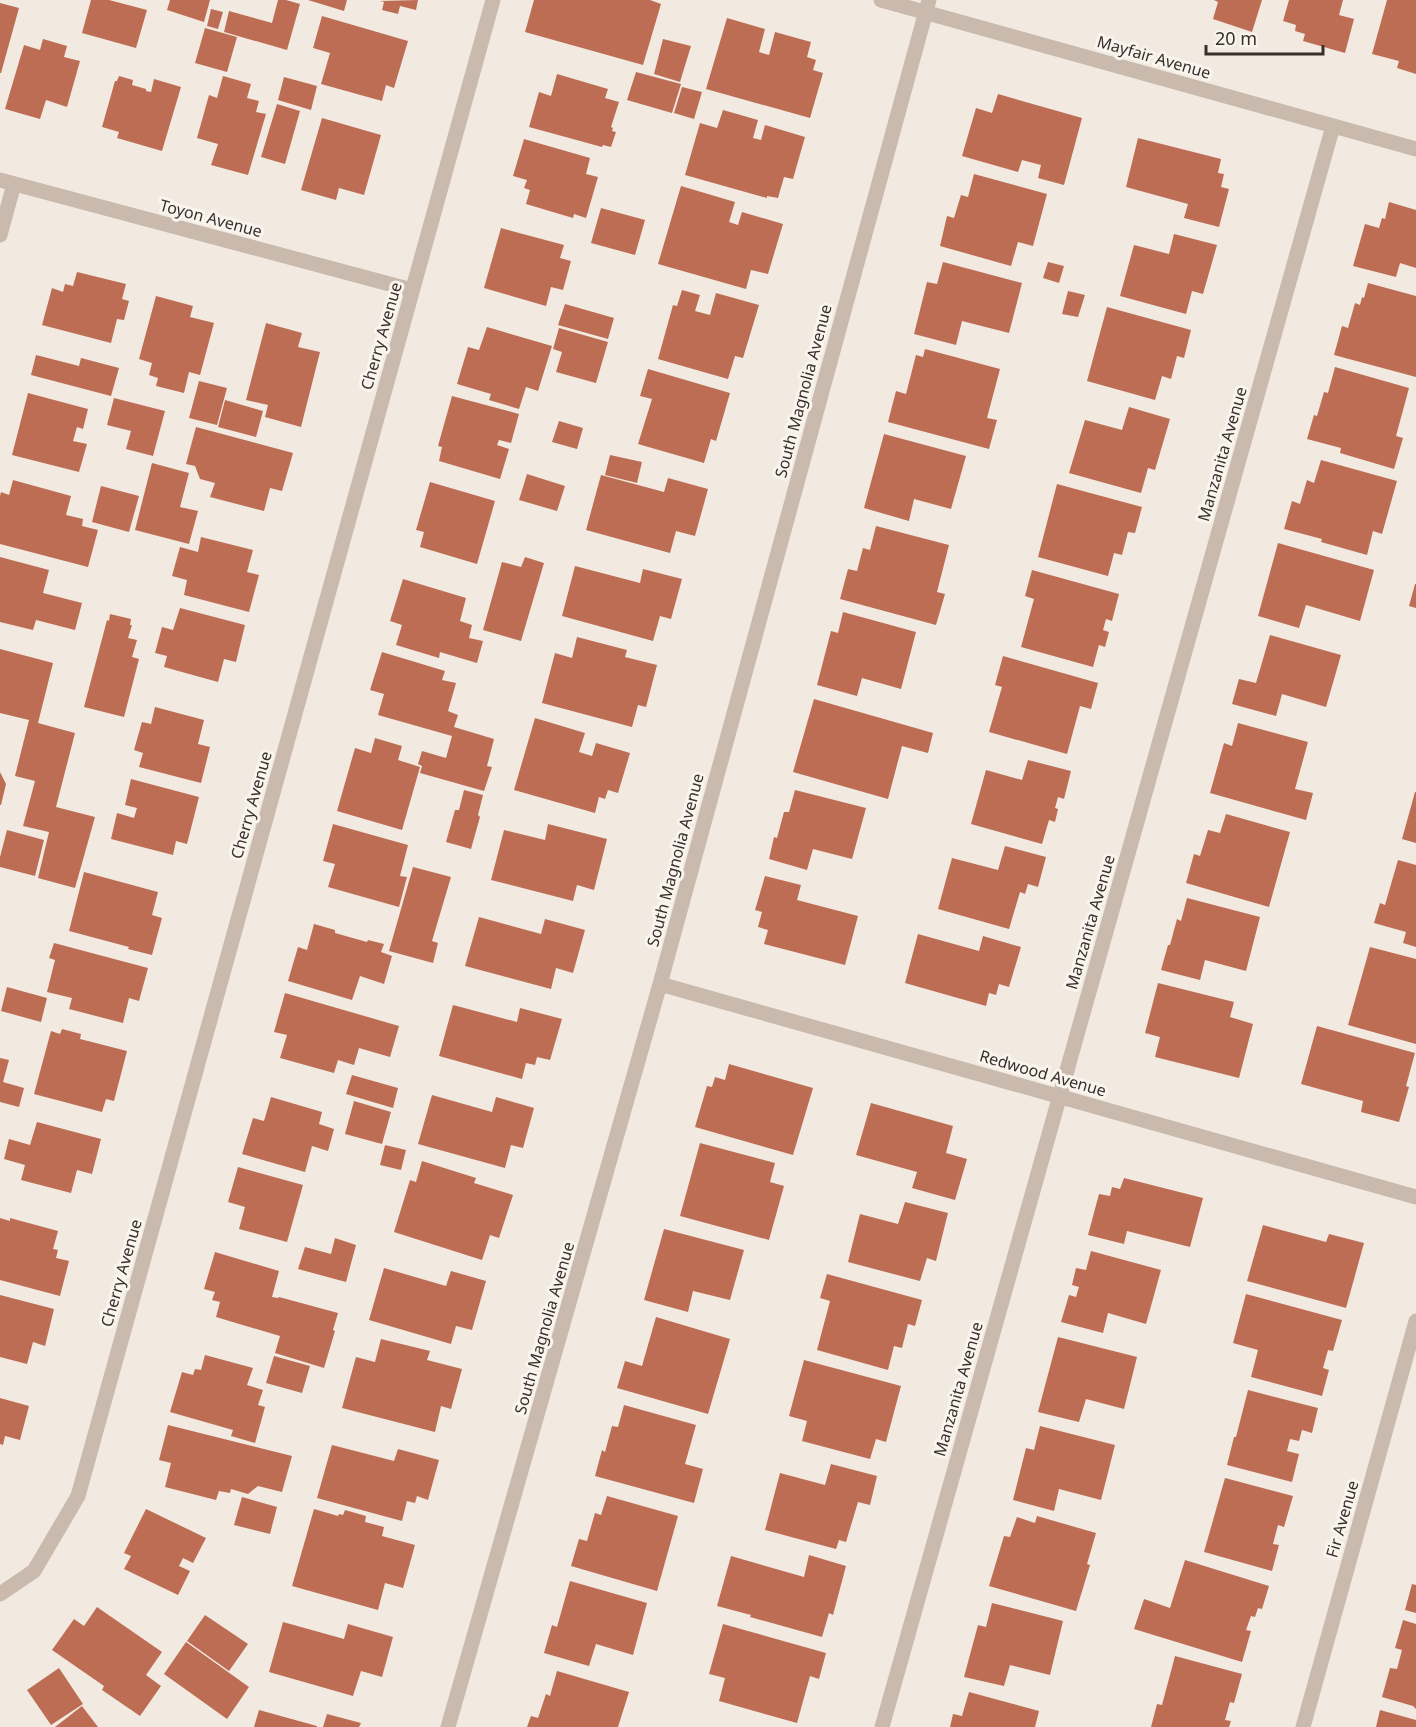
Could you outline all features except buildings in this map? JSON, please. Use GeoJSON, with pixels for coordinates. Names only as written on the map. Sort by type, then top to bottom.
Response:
{"type":"FeatureCollection","features":[{"type":"Feature","properties":{"kind":"street","name":"Cherry Avenue"},"geometry":{"type":"LineString","coordinates":[[0,1594],[34,1571],[78,1496],[493,0]]}},
{"type":"Feature","properties":{"kind":"street","name":"Mayfair Avenue"},"geometry":{"type":"LineString","coordinates":[[882,0],[927,6],[1416,149]]}},
{"type":"Feature","properties":{"kind":"street","name":"South Magnolia Avenue"},"geometry":{"type":"LineString","coordinates":[[448,1727],[660,984],[927,6]]}},
{"type":"Feature","properties":{"kind":"street","name":"Manzanita Avenue"},"geometry":{"type":"LineString","coordinates":[[882,1727],[1333,126]]}},
{"type":"Feature","properties":{"kind":"street","name":"Toyon Avenue"},"geometry":{"type":"LineString","coordinates":[[7,182],[412,290]]}},
{"type":"Feature","properties":{"kind":"street"},"geometry":{"type":"LineString","coordinates":[[0,235],[7,182]]}},
{"type":"Feature","properties":{"kind":"street","name":"Redwood Avenue"},"geometry":{"type":"LineString","coordinates":[[660,984],[1416,1197]]}},
{"type":"Feature","properties":{"kind":"street","name":"Fir Avenue"},"geometry":{"type":"LineString","coordinates":[[1303,1727],[1416,1321]]}}]}
